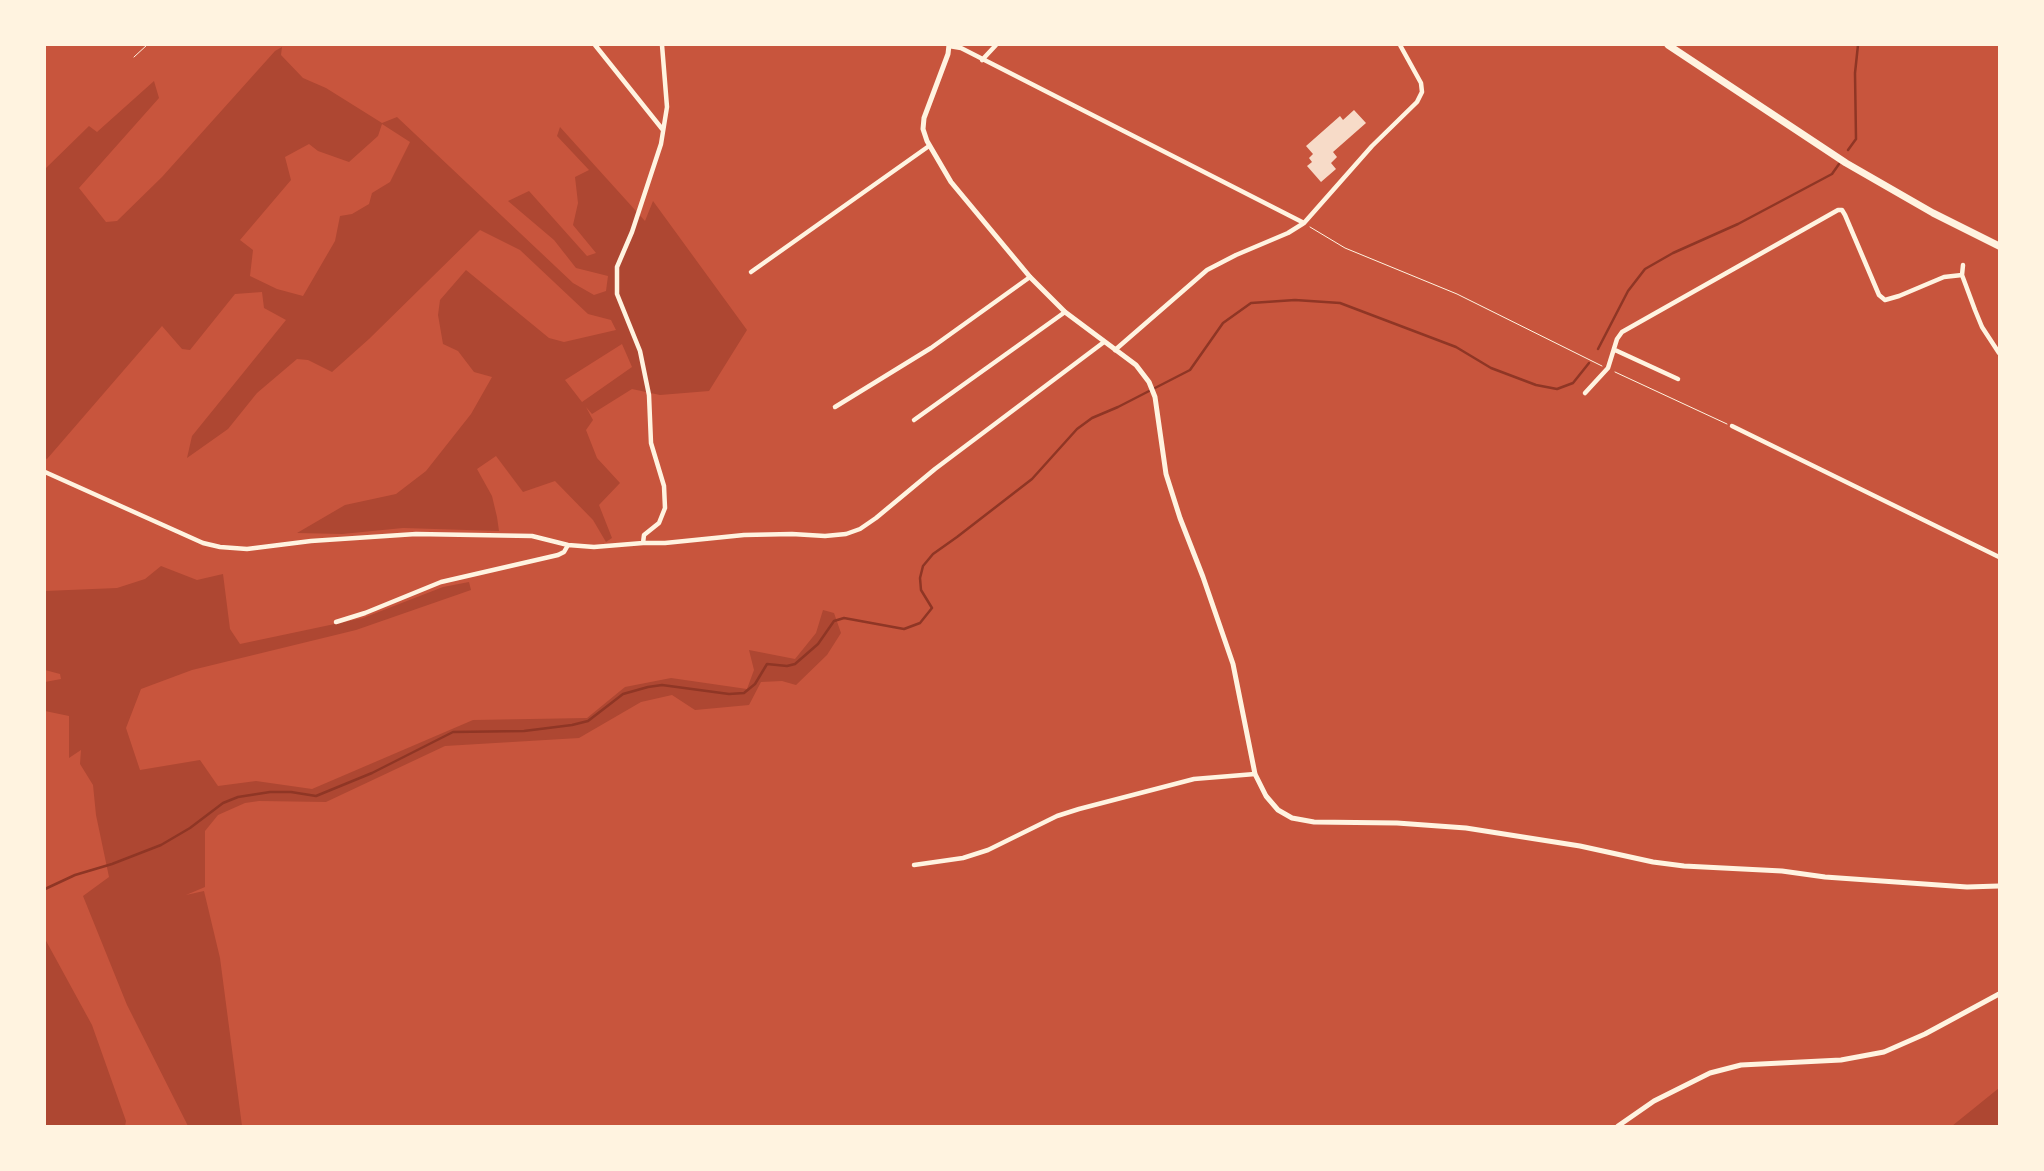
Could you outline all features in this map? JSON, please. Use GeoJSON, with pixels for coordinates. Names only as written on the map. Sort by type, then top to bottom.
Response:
{"type":"FeatureCollection","features":[{"type":"Feature","properties":{"kind":"main road"},"geometry":{"type":"LineString","coordinates":[[1668,45],[1846,163],[1933,212],[1999,246]]}},
{"type":"Feature","properties":{"kind":"street"},"geometry":{"type":"LineString","coordinates":[[595,45],[663,130]]}},
{"type":"Feature","properties":{"kind":"street"},"geometry":{"type":"LineString","coordinates":[[643,543],[644,535],[659,523],[665,508],[664,486],[651,443],[649,395],[640,351],[617,294],[617,267],[632,232],[661,144],[667,107],[662,45]]}},
{"type":"Feature","properties":{"kind":"street"},"geometry":{"type":"LineString","coordinates":[[1304,223],[961,48],[949,45],[948,54],[924,118],[923,129],[929,146],[951,182],[1030,277],[1065,312],[1142,371],[1152,387],[1166,474],[1233,664],[1255,774],[1266,796],[1278,810],[1292,818],[1314,822],[1397,823],[1466,828],[1580,846],[1653,862],[1684,866],[1782,871],[1825,877],[1967,887],[1999,886]]}},
{"type":"Feature","properties":{"kind":"street"},"geometry":{"type":"LineString","coordinates":[[982,60],[996,45]]}},
{"type":"Feature","properties":{"kind":"street"},"geometry":{"type":"LineString","coordinates":[[1115,350],[1207,270],[1236,255],[1288,233],[1304,223],[1372,146],[1417,102],[1422,92],[1421,83],[1400,45]]}},
{"type":"Feature","properties":{"kind":"street"},"geometry":{"type":"LineString","coordinates":[[751,272],[929,146]]}},
{"type":"Feature","properties":{"kind":"street"},"geometry":{"type":"LineString","coordinates":[[1586,393],[1608,368],[1617,339],[1622,332],[1838,210],[1842,210],[1845,215],[1879,296],[1885,300],[1895,298],[1944,276],[1962,275]]}},
{"type":"Feature","properties":{"kind":"street"},"geometry":{"type":"LineString","coordinates":[[1963,265],[1962,275],[1982,327],[1999,353]]}},
{"type":"Feature","properties":{"kind":"street"},"geometry":{"type":"LineString","coordinates":[[835,407],[931,348],[1030,277]]}},
{"type":"Feature","properties":{"kind":"street"},"geometry":{"type":"LineString","coordinates":[[914,420],[1065,312]]}},
{"type":"Feature","properties":{"kind":"street"},"geometry":{"type":"LineString","coordinates":[[45,472],[203,543],[247,550],[311,540],[416,534],[532,536],[568,545],[594,547],[665,543],[744,535],[792,534],[825,536],[846,534],[860,529],[876,518],[949,458],[1104,342]]}},
{"type":"Feature","properties":{"kind":"street"},"geometry":{"type":"LineString","coordinates":[[1615,350],[1678,379]]}},
{"type":"Feature","properties":{"kind":"street"},"geometry":{"type":"LineString","coordinates":[[1732,426],[1999,557]]}},
{"type":"Feature","properties":{"kind":"street"},"geometry":{"type":"LineString","coordinates":[[336,622],[365,613],[441,582],[558,555],[564,552],[568,545]]}},
{"type":"Feature","properties":{"kind":"street"},"geometry":{"type":"LineString","coordinates":[[914,865],[963,858],[988,850],[1057,816],[1079,809],[1194,779],[1255,774]]}},
{"type":"Feature","properties":{"kind":"street"},"geometry":{"type":"LineString","coordinates":[[1618,1126],[1654,1101],[1710,1073],[1741,1065],[1841,1060],[1884,1052],[1925,1034],[1999,994]]}},
{"type":"Feature","properties":{"kind":"path"},"geometry":{"type":"LineString","coordinates":[[134,57],[147,45]]}},
{"type":"Feature","properties":{"kind":"path"},"geometry":{"type":"LineString","coordinates":[[1304,223],[1345,248],[1456,294],[1732,426]]}},
{"type":"Feature","properties":{"kind":"shaded area"},"geometry":{"type":"Polygon","coordinates":[[[282,47],[281,55],[303,78],[326,88],[382,123],[397,117],[573,283],[594,295],[606,291],[608,276],[576,268],[554,240],[508,201],[529,191],[587,256],[596,253],[573,225],[578,203],[575,177],[589,170],[557,136],[560,127],[645,221],[653,201],[747,330],[709,391],[660,395],[632,389],[592,414],[586,407],[593,420],[586,430],[597,458],[620,483],[599,505],[612,538],[606,542],[593,520],[555,481],[523,492],[496,456],[477,469],[492,496],[499,531],[403,528],[342,534],[297,533],[345,505],[396,494],[426,471],[471,414],[492,377],[474,372],[458,351],[443,344],[438,315],[440,300],[466,270],[549,338],[564,342],[616,330],[611,320],[588,314],[520,250],[480,230],[369,339],[332,372],[308,360],[297,359],[257,393],[228,429],[187,458],[192,436],[286,320],[264,308],[262,292],[235,294],[190,350],[182,349],[162,326],[47,459],[45,458],[45,169],[89,126],[97,132],[154,81],[159,98],[79,188],[106,222],[117,221],[162,177],[275,51],[282,47]],[[382,124],[378,136],[349,162],[318,151],[309,144],[285,157],[291,180],[240,240],[253,250],[250,276],[277,289],[303,296],[335,241],[340,216],[352,214],[369,204],[372,193],[390,182],[410,142],[382,124]],[[622,344],[565,380],[582,402],[632,367],[622,344]]]}},
{"type":"Feature","properties":{"kind":"shaded area"},"geometry":{"type":"Polygon","coordinates":[[[161,566],[197,580],[223,574],[230,629],[240,644],[363,618],[443,587],[469,582],[471,590],[356,630],[192,670],[141,689],[126,728],[140,770],[200,760],[218,786],[256,781],[312,789],[473,720],[587,718],[625,687],[671,678],[747,689],[754,670],[749,650],[795,659],[816,633],[823,610],[834,613],[841,633],[827,655],[796,685],[782,681],[761,682],[749,705],[695,710],[672,695],[641,702],[579,738],[445,746],[326,802],[259,801],[245,803],[218,815],[205,831],[205,887],[186,895],[204,891],[220,958],[242,1126],[188,1126],[127,1005],[83,896],[109,877],[96,815],[93,785],[80,764],[81,750],[69,758],[69,716],[45,711],[45,682],[61,679],[60,674],[45,670],[45,591],[117,588],[145,579],[161,566]]]}},
{"type":"Feature","properties":{"kind":"shaded area"},"geometry":{"type":"Polygon","coordinates":[[[45,939],[92,1025],[126,1121],[125,1126],[45,1126],[45,939]]]}},
{"type":"Feature","properties":{"kind":"shaded area"},"geometry":{"type":"Polygon","coordinates":[[[1999,1088],[1999,1126],[1952,1126],[1999,1088]]]}},
{"type":"Feature","properties":{"kind":"building"},"geometry":{"type":"Polygon","coordinates":[[[1354,110],[1366,123],[1333,152],[1337,157],[1331,163],[1336,169],[1321,182],[1307,166],[1312,162],[1309,158],[1313,154],[1306,146],[1340,116],[1343,120],[1354,110]]]}},
{"type":"Feature","properties":{"kind":"waterway"},"geometry":{"type":"LineString","coordinates":[[1848,150],[1856,139],[1855,73],[1858,45]]}},
{"type":"Feature","properties":{"kind":"waterway"},"geometry":{"type":"LineString","coordinates":[[1598,349],[1628,291],[1645,269],[1673,253],[1738,224],[1832,174],[1839,164]]}},
{"type":"Feature","properties":{"kind":"waterway"},"geometry":{"type":"LineString","coordinates":[[45,889],[75,875],[112,864],[161,845],[190,828],[223,803],[238,797],[270,792],[291,792],[316,796],[372,773],[453,732],[524,731],[572,725],[588,721],[623,694],[648,687],[662,685],[729,694],[744,693],[755,684],[767,664],[787,666],[795,664],[818,644],[834,621],[844,618],[904,629],[920,623],[932,608],[921,590],[920,578],[923,566],[933,554],[1032,479],[1077,429],[1092,418],[1118,407],[1190,370],[1223,323],[1251,303],[1295,300],[1340,303],[1456,347],[1491,368],[1536,385],[1557,389],[1573,383],[1589,363]]}}]}
